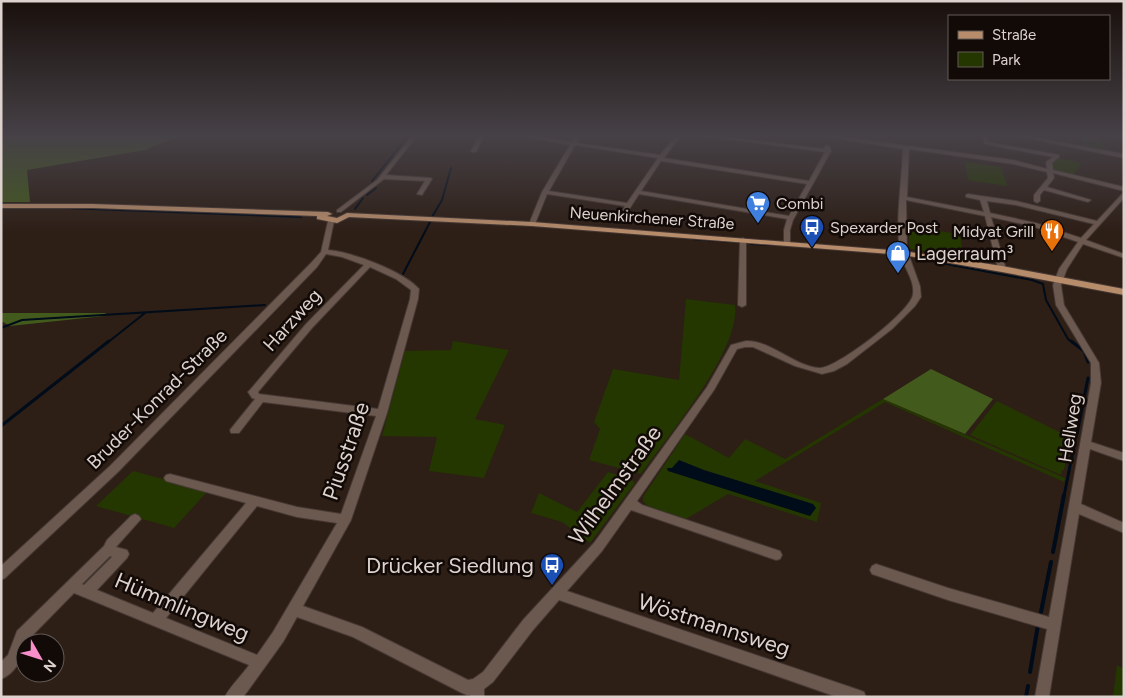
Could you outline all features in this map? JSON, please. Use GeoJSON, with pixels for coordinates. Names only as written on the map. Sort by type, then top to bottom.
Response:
{"type":"FeatureCollection","features":[{"type":"Feature","properties":{"kind":"main road","name":"Neuenkirchener Straße"},"geometry":{"type":"LineString","coordinates":[[1,206],[93,206],[532,224],[743,240],[903,253],[1124,292]]}},
{"type":"Feature","properties":{"kind":"street"},"geometry":{"type":"LineString","coordinates":[[360,196],[389,169]]}},
{"type":"Feature","properties":{"kind":"street"},"geometry":{"type":"LineString","coordinates":[[532,224],[545,192],[559,169]]}},
{"type":"Feature","properties":{"kind":"street"},"geometry":{"type":"LineString","coordinates":[[545,192],[627,207],[654,169]]}},
{"type":"Feature","properties":{"kind":"street"},"geometry":{"type":"LineString","coordinates":[[724,169],[810,183]]}},
{"type":"Feature","properties":{"kind":"street"},"geometry":{"type":"LineString","coordinates":[[787,244],[787,230],[790,218],[818,169]]}},
{"type":"Feature","properties":{"kind":"street"},"geometry":{"type":"LineString","coordinates":[[903,253],[905,169]]}},
{"type":"Feature","properties":{"kind":"street"},"geometry":{"type":"LineString","coordinates":[[1045,169],[1124,189]]}},
{"type":"Feature","properties":{"kind":"street"},"geometry":{"type":"LineString","coordinates":[[1037,201],[1037,195],[1051,178],[1052,170]]}},
{"type":"Feature","properties":{"kind":"street"},"geometry":{"type":"LineString","coordinates":[[382,177],[429,179],[420,194]]}},
{"type":"Feature","properties":{"kind":"street"},"geometry":{"type":"LineString","coordinates":[[1044,188],[1088,200]]}},
{"type":"Feature","properties":{"kind":"street"},"geometry":{"type":"LineString","coordinates":[[637,192],[790,218]]}},
{"type":"Feature","properties":{"kind":"street","name":"Hellweg"},"geometry":{"type":"LineString","coordinates":[[1042,697],[1096,382],[1095,363],[1060,305],[1057,285],[1063,269],[1082,241],[1124,194]]}},
{"type":"Feature","properties":{"kind":"street","name":"Bruder-Konrad-Straße"},"geometry":{"type":"LineString","coordinates":[[1,574],[114,469],[314,265],[324,252],[337,216],[360,196]]}},
{"type":"Feature","properties":{"kind":"street"},"geometry":{"type":"LineString","coordinates":[[968,196],[1016,203],[1097,223]]}},
{"type":"Feature","properties":{"kind":"street"},"geometry":{"type":"LineString","coordinates":[[904,198],[1034,224],[1124,256]]}},
{"type":"Feature","properties":{"kind":"street"},"geometry":{"type":"LineString","coordinates":[[983,198],[1002,269]]}},
{"type":"Feature","properties":{"kind":"street"},"geometry":{"type":"LineString","coordinates":[[742,305],[743,240]]}},
{"type":"Feature","properties":{"kind":"street","name":"Piusstraße"},"geometry":{"type":"LineString","coordinates":[[232,697],[260,663],[295,610],[345,520],[382,413],[415,289],[404,279],[339,254],[324,252]]}},
{"type":"Feature","properties":{"kind":"street","name":"Wilhelmstraße"},"geometry":{"type":"LineString","coordinates":[[295,610],[357,632],[467,688],[477,691],[528,624],[598,548],[711,388],[734,347],[750,344],[814,370],[832,369],[875,340],[915,300],[917,290],[903,253]]}},
{"type":"Feature","properties":{"kind":"street","name":"Harzweg"},"geometry":{"type":"LineString","coordinates":[[261,398],[255,396],[254,389],[315,320],[368,265]]}},
{"type":"Feature","properties":{"kind":"street"},"geometry":{"type":"LineString","coordinates":[[235,430],[261,398],[382,413]]}},
{"type":"Feature","properties":{"kind":"street"},"geometry":{"type":"LineString","coordinates":[[1086,444],[1124,457]]}},
{"type":"Feature","properties":{"kind":"street"},"geometry":{"type":"LineString","coordinates":[[170,478],[297,512],[345,520]]}},
{"type":"Feature","properties":{"kind":"street"},"geometry":{"type":"LineString","coordinates":[[156,620],[255,500]]}},
{"type":"Feature","properties":{"kind":"street"},"geometry":{"type":"LineString","coordinates":[[630,503],[638,508],[776,555]]}},
{"type":"Feature","properties":{"kind":"street"},"geometry":{"type":"LineString","coordinates":[[1076,507],[1124,528]]}},
{"type":"Feature","properties":{"kind":"street"},"geometry":{"type":"LineString","coordinates":[[1,672],[13,660],[22,636],[108,550],[111,544],[135,519]]}},
{"type":"Feature","properties":{"kind":"street"},"geometry":{"type":"LineString","coordinates":[[88,590],[123,554],[108,550]]}},
{"type":"Feature","properties":{"kind":"street"},"geometry":{"type":"LineString","coordinates":[[876,570],[948,594],[1041,620],[1055,626]]}},
{"type":"Feature","properties":{"kind":"street","name":"Hümmlingweg"},"geometry":{"type":"LineString","coordinates":[[72,586],[88,590],[260,663]]}},
{"type":"Feature","properties":{"kind":"street","name":"Wöstmannsweg"},"geometry":{"type":"LineString","coordinates":[[557,592],[567,598],[859,697]]}},
{"type":"Feature","properties":{"kind":"green space"},"geometry":{"type":"Polygon","coordinates":[[[1,169],[35,169],[27,170],[30,202],[1,202],[1,169]]]}},
{"type":"Feature","properties":{"kind":"green space"},"geometry":{"type":"Polygon","coordinates":[[[966,169],[1001,169],[1007,186],[968,180],[966,169]]]}},
{"type":"Feature","properties":{"kind":"green space"},"geometry":{"type":"Polygon","coordinates":[[[1054,169],[1078,169],[1073,175],[1054,169]]]}},
{"type":"Feature","properties":{"kind":"green space"},"geometry":{"type":"Polygon","coordinates":[[[909,227],[960,234],[963,257],[911,249],[909,247],[909,227]]]}},
{"type":"Feature","properties":{"kind":"green space"},"geometry":{"type":"Polygon","coordinates":[[[686,299],[735,305],[734,324],[715,368],[684,416],[641,474],[589,460],[600,429],[594,422],[613,369],[679,380],[686,299]]]}},
{"type":"Feature","properties":{"kind":"green space"},"geometry":{"type":"Polygon","coordinates":[[[1,313],[106,313],[104,316],[10,326],[1,321],[1,313]]]}},
{"type":"Feature","properties":{"kind":"green space"},"geometry":{"type":"Polygon","coordinates":[[[453,341],[509,350],[475,419],[505,425],[484,478],[429,471],[437,437],[382,436],[405,351],[451,350],[453,341]]]}},
{"type":"Feature","properties":{"kind":"green space"},"geometry":{"type":"Polygon","coordinates":[[[931,369],[993,399],[965,434],[883,399],[931,369]]]}},
{"type":"Feature","properties":{"kind":"green space"},"geometry":{"type":"Polygon","coordinates":[[[883,399],[1065,478],[1064,482],[885,402],[755,481],[821,503],[817,522],[728,494],[686,519],[648,506],[643,501],[643,497],[685,434],[729,458],[745,439],[785,459],[883,399]]]}},
{"type":"Feature","properties":{"kind":"green space"},"geometry":{"type":"Polygon","coordinates":[[[997,401],[1071,438],[1064,470],[1062,470],[1061,475],[970,435],[997,401]]]}},
{"type":"Feature","properties":{"kind":"green space"},"geometry":{"type":"Polygon","coordinates":[[[133,471],[208,491],[174,528],[96,506],[133,471]]]}},
{"type":"Feature","properties":{"kind":"green space"},"geometry":{"type":"Polygon","coordinates":[[[608,472],[631,479],[635,483],[590,543],[562,522],[531,513],[539,493],[577,512],[608,472]]]}},
{"type":"Feature","properties":{"kind":"green space"},"geometry":{"type":"Polygon","coordinates":[[[1117,665],[1124,669],[1124,697],[1113,697],[1117,665]]]}},
{"type":"Feature","properties":{"kind":"water"},"geometry":{"type":"Polygon","coordinates":[[[679,460],[704,470],[813,504],[816,508],[810,516],[668,471],[667,468],[672,468],[679,460]]]}},
{"type":"Feature","properties":{"kind":"waterway"},"geometry":{"type":"LineString","coordinates":[[372,181],[382,169]]}},
{"type":"Feature","properties":{"kind":"waterway"},"geometry":{"type":"LineString","coordinates":[[432,217],[442,200],[451,169]]}},
{"type":"Feature","properties":{"kind":"waterway"},"geometry":{"type":"LineString","coordinates":[[367,195],[376,188]]}},
{"type":"Feature","properties":{"kind":"waterway"},"geometry":{"type":"LineString","coordinates":[[355,209],[363,198]]}},
{"type":"Feature","properties":{"kind":"waterway"},"geometry":{"type":"LineString","coordinates":[[7,204],[80,204]]}},
{"type":"Feature","properties":{"kind":"waterway"},"geometry":{"type":"LineString","coordinates":[[93,204],[113,205]]}},
{"type":"Feature","properties":{"kind":"waterway"},"geometry":{"type":"LineString","coordinates":[[63,208],[301,217]]}},
{"type":"Feature","properties":{"kind":"waterway"},"geometry":{"type":"LineString","coordinates":[[403,274],[430,222]]}},
{"type":"Feature","properties":{"kind":"waterway"},"geometry":{"type":"LineString","coordinates":[[693,239],[735,242]]}},
{"type":"Feature","properties":{"kind":"waterway"},"geometry":{"type":"LineString","coordinates":[[751,244],[772,245]]}},
{"type":"Feature","properties":{"kind":"waterway"},"geometry":{"type":"LineString","coordinates":[[946,264],[1032,280],[1043,284],[1046,300],[1068,339],[1073,343]]}},
{"type":"Feature","properties":{"kind":"waterway"},"geometry":{"type":"LineString","coordinates":[[1,328],[22,320],[265,305]]}},
{"type":"Feature","properties":{"kind":"waterway"},"geometry":{"type":"LineString","coordinates":[[107,343],[145,313]]}},
{"type":"Feature","properties":{"kind":"waterway"},"geometry":{"type":"LineString","coordinates":[[1,426],[109,341]]}},
{"type":"Feature","properties":{"kind":"waterway"},"geometry":{"type":"LineString","coordinates":[[1071,341],[1084,351],[1088,362]]}},
{"type":"Feature","properties":{"kind":"waterway"},"geometry":{"type":"LineString","coordinates":[[1077,434],[1088,378]]}},
{"type":"Feature","properties":{"kind":"waterway"},"geometry":{"type":"LineString","coordinates":[[1064,496],[1075,441]]}},
{"type":"Feature","properties":{"kind":"waterway"},"geometry":{"type":"LineString","coordinates":[[1053,552],[1064,495]]}},
{"type":"Feature","properties":{"kind":"waterway"},"geometry":{"type":"LineString","coordinates":[[1041,612],[1051,562]]}},
{"type":"Feature","properties":{"kind":"waterway"},"geometry":{"type":"LineString","coordinates":[[1030,672],[1038,625]]}},
{"type":"Feature","properties":{"kind":"waterway"},"geometry":{"type":"LineString","coordinates":[[1026,697],[1028,686]]}},
{"type":"Feature","properties":{"kind":"place","name":"Combi"},"geometry":{"type":"Point","coordinates":[758,224]}},
{"type":"Feature","properties":{"kind":"place","name":"Spexarder Post"},"geometry":{"type":"Point","coordinates":[812,248]}},
{"type":"Feature","properties":{"kind":"place","name":"Midyat Grill"},"geometry":{"type":"Point","coordinates":[1052,252]}},
{"type":"Feature","properties":{"kind":"place","name":"Lagerraum³"},"geometry":{"type":"Point","coordinates":[898,274]}},
{"type":"Feature","properties":{"kind":"place","name":"Drücker Siedlung"},"geometry":{"type":"Point","coordinates":[552,586]}}]}
